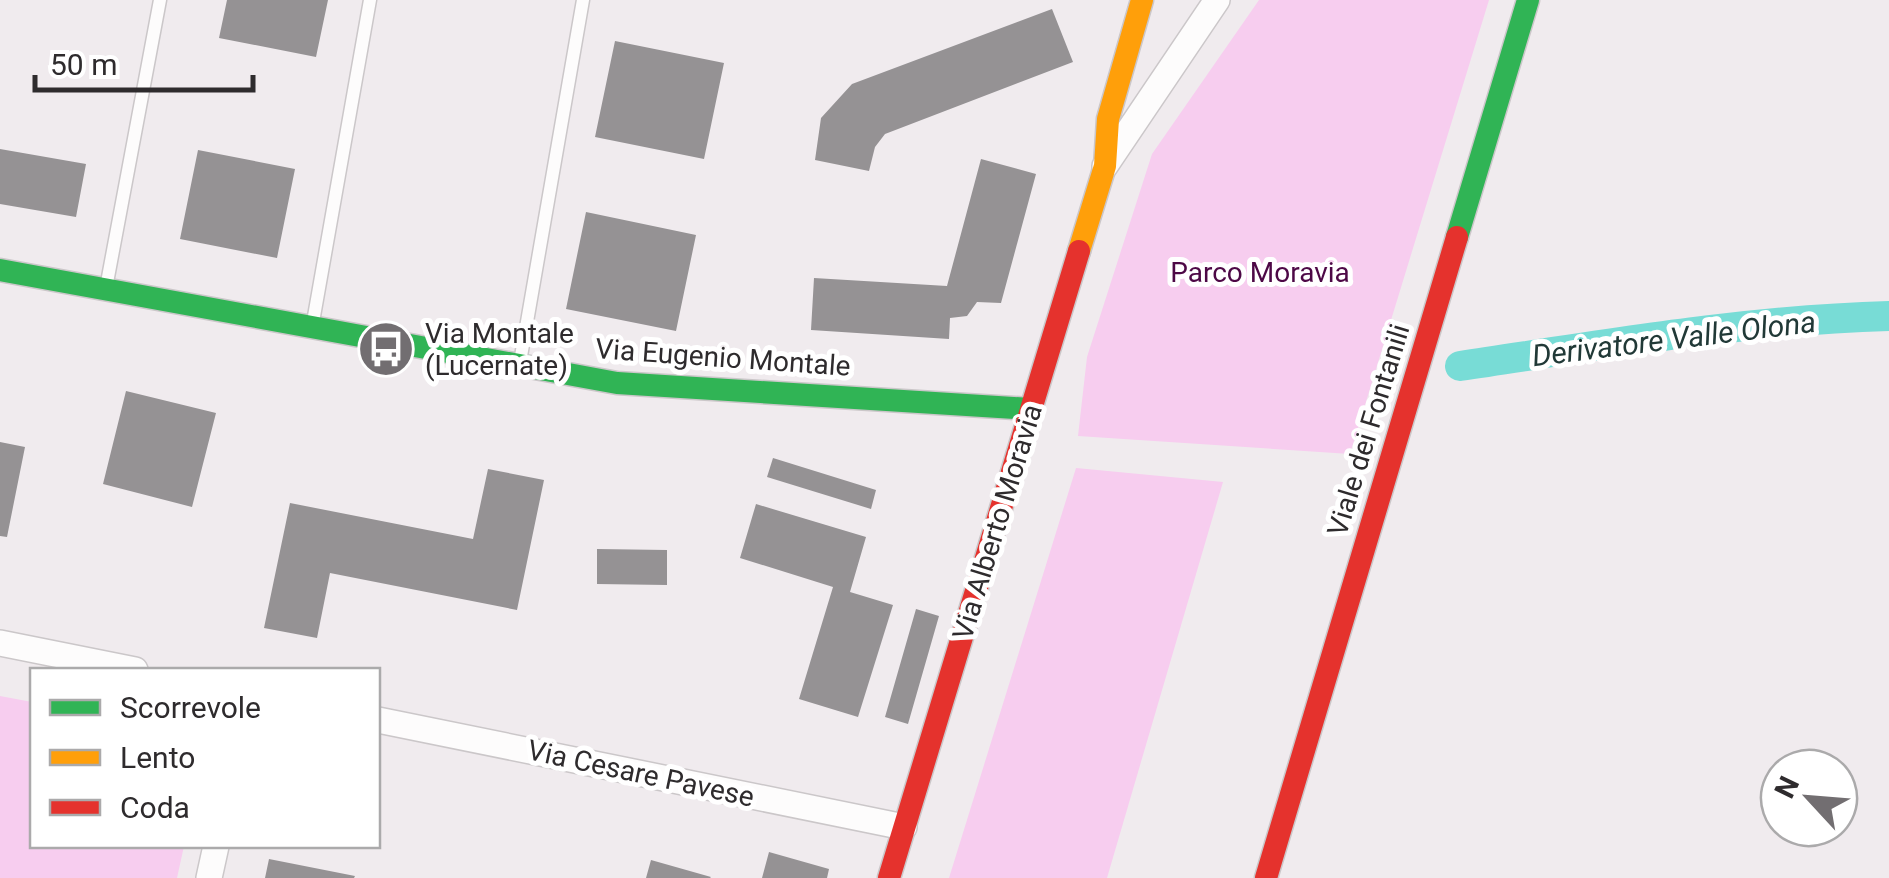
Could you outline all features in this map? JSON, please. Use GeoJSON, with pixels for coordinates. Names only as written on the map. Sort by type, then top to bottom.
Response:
{"type":"FeatureCollection","features":[{"type":"Feature","properties":{"kind":"street","name":"Via Alberto Moravia"},"geometry":{"type":"LineString","coordinates":[[888,878],[1105,166],[1108,120],[1142,0]]}},
{"type":"Feature","properties":{"kind":"street","name":"Via Alberto Moravia"},"geometry":{"type":"LineString","coordinates":[[1105,166],[1217,0]]}},
{"type":"Feature","properties":{"kind":"street","name":"Viale dei Fontanili"},"geometry":{"type":"LineString","coordinates":[[1266,878],[1526,2]]}},
{"type":"Feature","properties":{"kind":"street","name":"Via Eugenio Montale"},"geometry":{"type":"LineString","coordinates":[[0,270],[618,383],[1031,408]]}},
{"type":"Feature","properties":{"kind":"street"},"geometry":{"type":"LineString","coordinates":[[0,643],[126,668]]}},
{"type":"Feature","properties":{"kind":"street","name":"Via Cesare Pavese"},"geometry":{"type":"LineString","coordinates":[[380,720],[904,827]]}},
{"type":"Feature","properties":{"kind":"street"},"geometry":{"type":"LineString","coordinates":[[209,878],[216,848]]}},
{"type":"Feature","properties":{"kind":"lane"},"geometry":{"type":"LineString","coordinates":[[106,290],[160,0]]}},
{"type":"Feature","properties":{"kind":"lane"},"geometry":{"type":"LineString","coordinates":[[312,327],[370,0]]}},
{"type":"Feature","properties":{"kind":"lane"},"geometry":{"type":"LineString","coordinates":[[520,365],[583,0]]}},
{"type":"Feature","properties":{"kind":"green space","name":"Parco Moravia"},"geometry":{"type":"Polygon","coordinates":[[[1259,0],[1489,0],[1350,454],[1078,436],[1087,357],[1152,154],[1259,0]]]}},
{"type":"Feature","properties":{"kind":"green space"},"geometry":{"type":"Polygon","coordinates":[[[1076,468],[1223,482],[1107,878],[949,878],[1076,468]]]}},
{"type":"Feature","properties":{"kind":"green space"},"geometry":{"type":"Polygon","coordinates":[[[0,696],[30,702],[30,848],[184,848],[177,878],[0,878],[0,696]]]}},
{"type":"Feature","properties":{"kind":"building"},"geometry":{"type":"Polygon","coordinates":[[[227,0],[328,0],[316,57],[219,38],[227,0]]]}},
{"type":"Feature","properties":{"kind":"building"},"geometry":{"type":"Polygon","coordinates":[[[1052,9],[1073,62],[885,134],[875,147],[869,171],[815,160],[821,118],[852,84],[1052,9]]]}},
{"type":"Feature","properties":{"kind":"building"},"geometry":{"type":"Polygon","coordinates":[[[615,41],[724,63],[704,159],[595,137],[615,41]]]}},
{"type":"Feature","properties":{"kind":"building"},"geometry":{"type":"Polygon","coordinates":[[[0,149],[86,164],[76,217],[0,204],[0,149]]]}},
{"type":"Feature","properties":{"kind":"building"},"geometry":{"type":"Polygon","coordinates":[[[198,150],[295,169],[277,258],[180,239],[198,150]]]}},
{"type":"Feature","properties":{"kind":"building"},"geometry":{"type":"Polygon","coordinates":[[[981,159],[1036,174],[1001,303],[977,302],[967,316],[950,318],[949,339],[811,330],[814,278],[947,286],[981,159]]]}},
{"type":"Feature","properties":{"kind":"building"},"geometry":{"type":"Polygon","coordinates":[[[586,212],[696,235],[676,331],[566,309],[586,212]]]}},
{"type":"Feature","properties":{"kind":"building"},"geometry":{"type":"Polygon","coordinates":[[[126,391],[216,413],[192,507],[103,484],[126,391]]]}},
{"type":"Feature","properties":{"kind":"building"},"geometry":{"type":"Polygon","coordinates":[[[0,442],[25,447],[7,537],[0,536],[0,442]]]}},
{"type":"Feature","properties":{"kind":"building"},"geometry":{"type":"Polygon","coordinates":[[[773,458],[876,490],[871,509],[767,477],[773,458]]]}},
{"type":"Feature","properties":{"kind":"building"},"geometry":{"type":"Polygon","coordinates":[[[488,469],[544,480],[517,610],[330,573],[317,638],[264,628],[290,503],[473,539],[488,469]]]}},
{"type":"Feature","properties":{"kind":"building"},"geometry":{"type":"Polygon","coordinates":[[[756,504],[866,537],[850,592],[893,605],[858,717],[799,699],[833,587],[740,558],[756,504]]]}},
{"type":"Feature","properties":{"kind":"building"},"geometry":{"type":"Polygon","coordinates":[[[597,549],[667,550],[667,585],[597,584],[597,549]]]}},
{"type":"Feature","properties":{"kind":"building"},"geometry":{"type":"Polygon","coordinates":[[[916,609],[939,616],[908,724],[885,717],[916,609]]]}},
{"type":"Feature","properties":{"kind":"building"},"geometry":{"type":"Polygon","coordinates":[[[769,852],[829,869],[827,878],[762,878],[769,852]]]}},
{"type":"Feature","properties":{"kind":"building"},"geometry":{"type":"Polygon","coordinates":[[[269,859],[355,876],[265,878],[269,859]]]}},
{"type":"Feature","properties":{"kind":"building"},"geometry":{"type":"Polygon","coordinates":[[[651,860],[711,877],[646,878],[651,860]]]}},
{"type":"Feature","properties":{"kind":"waterway","name":"Derivatore Valle Olona"},"geometry":{"type":"LineString","coordinates":[[1460,366],[1727,328],[1889,316]]}},
{"type":"Feature","properties":{"kind":"traffic: fast"},"geometry":{"type":"LineString","coordinates":[[1457,237],[1528,0]]}},
{"type":"Feature","properties":{"kind":"traffic: fast"},"geometry":{"type":"LineString","coordinates":[[0,270],[617,383],[1031,409]]}},
{"type":"Feature","properties":{"kind":"traffic: slow"},"geometry":{"type":"LineString","coordinates":[[1079,251],[1105,166],[1108,119],[1142,0]]}},
{"type":"Feature","properties":{"kind":"traffic: jam"},"geometry":{"type":"LineString","coordinates":[[1266,878],[1457,237]]}},
{"type":"Feature","properties":{"kind":"traffic: jam"},"geometry":{"type":"LineString","coordinates":[[889,878],[1079,251]]}},
{"type":"Feature","properties":{"kind":"place","name":"Via Montale (Lucernate)"},"geometry":{"type":"Point","coordinates":[386,349]}}]}
